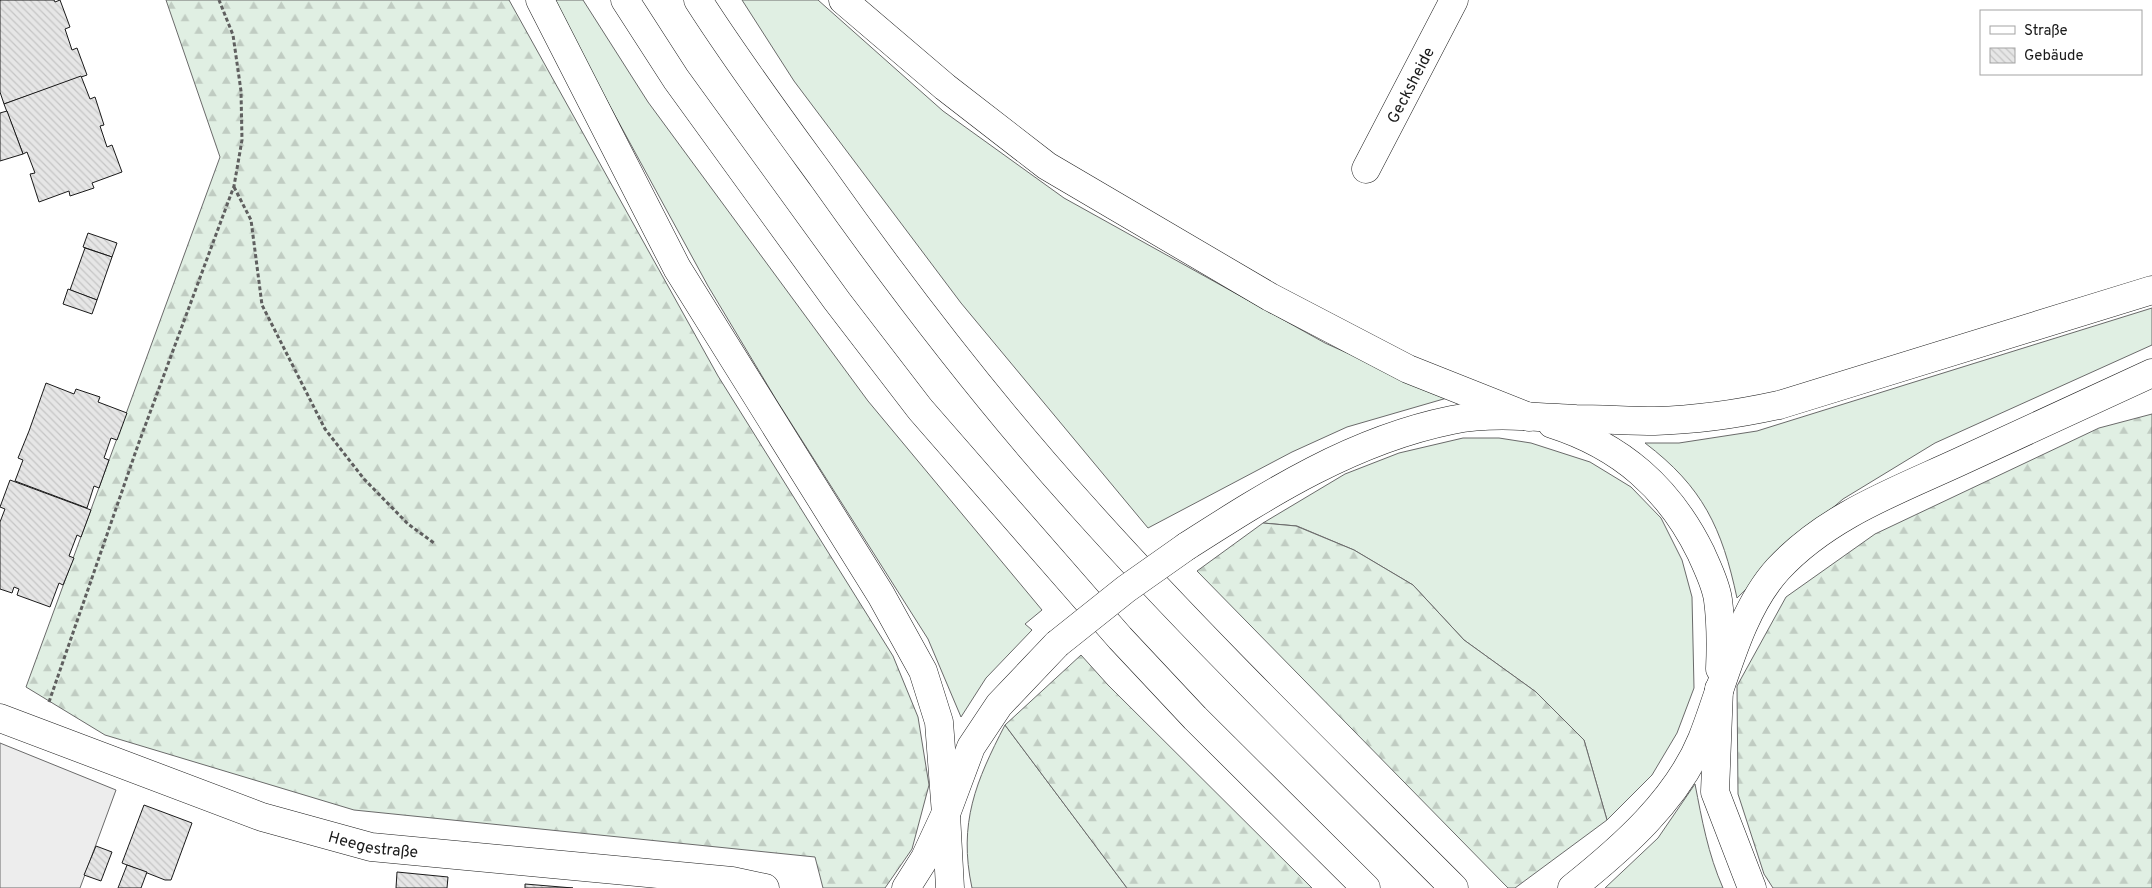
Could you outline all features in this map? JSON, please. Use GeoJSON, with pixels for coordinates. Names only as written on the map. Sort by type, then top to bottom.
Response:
{"type":"FeatureCollection","features":[{"type":"Feature","properties":{"kind":"main road"},"geometry":{"type":"LineString","coordinates":[[540,0],[677,268],[881,595],[923,671],[939,722],[950,888]]}},
{"type":"Feature","properties":{"kind":"main road"},"geometry":{"type":"LineString","coordinates":[[625,0],[676,79],[802,253],[920,409],[1120,638],[1195,718],[1366,888]]}},
{"type":"Feature","properties":{"kind":"main road"},"geometry":{"type":"LineString","coordinates":[[698,0],[726,43],[887,267],[1004,416],[1080,505],[1236,670],[1454,888]]}},
{"type":"Feature","properties":{"kind":"main road"},"geometry":{"type":"LineString","coordinates":[[843,0],[945,87],[1047,166],[1270,297],[1408,369],[1529,417],[1569,430],[1634,465],[1659,489],[1693,538],[1708,568],[1718,598],[1721,638],[1715,792],[1752,888]]}},
{"type":"Feature","properties":{"kind":"main road","name":"Gecksheide"},"geometry":{"type":"LineString","coordinates":[[1366,169],[1454,0]]}},
{"type":"Feature","properties":{"kind":"main road"},"geometry":{"type":"LineString","coordinates":[[906,888],[925,858],[946,814],[971,747],[999,705],[1056,644],[1187,546],[1272,492],[1349,452],[1403,433],[1453,420],[1529,417],[1655,421],[1710,418],[1747,412],[1779,405],[2147,290]]}},
{"type":"Feature","properties":{"kind":"main road"},"geometry":{"type":"LineString","coordinates":[[1572,888],[1609,858],[1656,809],[1681,778],[1701,740],[1738,640],[1761,593],[1778,570],[1817,534],[1892,493],[2152,373]]}},
{"type":"Feature","properties":{"kind":"main road"},"geometry":{"type":"LineString","coordinates":[[2100,397],[2152,395]]}},
{"type":"Feature","properties":{"kind":"main road","name":"Heegestraße"},"geometry":{"type":"LineString","coordinates":[[0,718],[262,817],[371,847],[732,881],[765,888]]}},
{"type":"Feature","properties":{"kind":"path"},"geometry":{"type":"LineString","coordinates":[[36,733],[56,683],[138,445],[234,186],[242,140],[241,91],[233,35],[219,0]]}},
{"type":"Feature","properties":{"kind":"path"},"geometry":{"type":"LineString","coordinates":[[234,186],[251,220],[262,305],[325,429],[364,479],[408,524],[434,543]]}},
{"type":"Feature","properties":{"kind":"green space"},"geometry":{"type":"Polygon","coordinates":[[[166,0],[509,0],[718,376],[893,656],[918,717],[929,785],[912,849],[885,888],[823,888],[815,857],[354,810],[105,735],[26,687],[220,157],[166,0]]]}},
{"type":"Feature","properties":{"kind":"green space"},"geometry":{"type":"Polygon","coordinates":[[[552,0],[583,0],[648,102],[868,401],[1042,610],[1025,624],[1032,630],[986,678],[961,717],[928,639],[777,401],[708,286],[552,0]]]}},
{"type":"Feature","properties":{"kind":"green space"},"geometry":{"type":"Polygon","coordinates":[[[742,0],[818,0],[943,111],[1064,198],[1325,343],[1447,398],[1347,427],[1292,452],[1148,528],[961,303],[794,81],[742,0]]]}},
{"type":"Feature","properties":{"kind":"green space"},"geometry":{"type":"Polygon","coordinates":[[[2152,308],[2152,345],[1935,443],[1843,499],[1807,530],[1737,598],[1724,550],[1717,530],[1707,511],[1696,493],[1682,476],[1645,443],[1679,443],[1757,431],[2152,308]]]}},
{"type":"Feature","properties":{"kind":"green space"},"geometry":{"type":"Polygon","coordinates":[[[2152,414],[2152,888],[1773,888],[1764,874],[1738,794],[1737,686],[1786,597],[1875,534],[2099,428],[2152,414]]]}},
{"type":"Feature","properties":{"kind":"green space"},"geometry":{"type":"Polygon","coordinates":[[[1463,438],[1499,438],[1531,443],[1590,462],[1631,487],[1661,518],[1682,560],[1692,597],[1694,688],[1677,733],[1652,775],[1607,820],[1584,740],[1536,692],[1464,640],[1413,585],[1354,550],[1297,526],[1263,523],[1345,474],[1399,453],[1463,438]]]}},
{"type":"Feature","properties":{"kind":"green space"},"geometry":{"type":"Polygon","coordinates":[[[1263,523],[1296,526],[1354,550],[1413,585],[1464,640],[1536,692],[1584,740],[1607,820],[1515,888],[1508,888],[1197,571],[1263,523]]]}},
{"type":"Feature","properties":{"kind":"green space"},"geometry":{"type":"Polygon","coordinates":[[[1081,655],[1108,685],[1312,888],[1127,888],[1005,725],[1081,655]]]}},
{"type":"Feature","properties":{"kind":"green space"},"geometry":{"type":"Polygon","coordinates":[[[1005,725],[1127,888],[972,888],[967,843],[972,803],[986,765],[1005,725]]]}},
{"type":"Feature","properties":{"kind":"green space"},"geometry":{"type":"Polygon","coordinates":[[[1695,784],[1709,850],[1723,888],[1605,888],[1658,838],[1695,784]]]}},
{"type":"Feature","properties":{"kind":"shaded area"},"geometry":{"type":"Polygon","coordinates":[[[0,743],[116,790],[80,888],[0,888],[0,743]]]}},
{"type":"Feature","properties":{"kind":"building"},"geometry":{"type":"Polygon","coordinates":[[[0,0],[54,0],[55,2],[60,0],[70,27],[65,29],[72,50],[77,48],[87,75],[4,104],[0,92],[0,0]]]}},
{"type":"Feature","properties":{"kind":"building"},"geometry":{"type":"Polygon","coordinates":[[[81,76],[90,99],[95,97],[104,125],[100,126],[107,147],[112,145],[122,172],[92,183],[94,188],[70,196],[69,191],[39,202],[30,174],[35,173],[27,152],[23,154],[4,104],[81,76]]]}},
{"type":"Feature","properties":{"kind":"building"},"geometry":{"type":"Polygon","coordinates":[[[7,111],[23,154],[0,161],[0,113],[7,111]]]}},
{"type":"Feature","properties":{"kind":"building"},"geometry":{"type":"Polygon","coordinates":[[[88,233],[117,243],[112,257],[83,247],[88,233]]]}},
{"type":"Feature","properties":{"kind":"building"},"geometry":{"type":"Polygon","coordinates":[[[85,248],[112,257],[97,300],[70,290],[85,248]]]}},
{"type":"Feature","properties":{"kind":"building"},"geometry":{"type":"Polygon","coordinates":[[[68,289],[97,300],[92,314],[63,304],[68,289]]]}},
{"type":"Feature","properties":{"kind":"building"},"geometry":{"type":"Polygon","coordinates":[[[46,383],[74,394],[76,389],[100,397],[98,402],[127,413],[117,440],[111,438],[104,458],[109,460],[99,488],[94,486],[87,508],[15,481],[23,460],[18,458],[46,383]]]}},
{"type":"Feature","properties":{"kind":"building"},"geometry":{"type":"Polygon","coordinates":[[[10,480],[91,510],[81,537],[77,535],[69,556],[74,558],[63,585],[59,583],[50,607],[17,595],[19,589],[14,587],[12,593],[0,589],[0,522],[5,509],[0,507],[10,480]]]}},
{"type":"Feature","properties":{"kind":"building"},"geometry":{"type":"Polygon","coordinates":[[[144,805],[192,823],[171,880],[165,880],[122,863],[144,805]]]}},
{"type":"Feature","properties":{"kind":"building"},"geometry":{"type":"Polygon","coordinates":[[[96,846],[112,852],[101,881],[84,875],[96,846]]]}},
{"type":"Feature","properties":{"kind":"building"},"geometry":{"type":"Polygon","coordinates":[[[127,865],[147,872],[141,888],[118,888],[127,865]]]}},
{"type":"Feature","properties":{"kind":"building"},"geometry":{"type":"Polygon","coordinates":[[[397,872],[448,877],[447,888],[396,888],[397,872]]]}},
{"type":"Feature","properties":{"kind":"building"},"geometry":{"type":"Polygon","coordinates":[[[525,884],[573,888],[525,888],[525,884]]]}}]}
